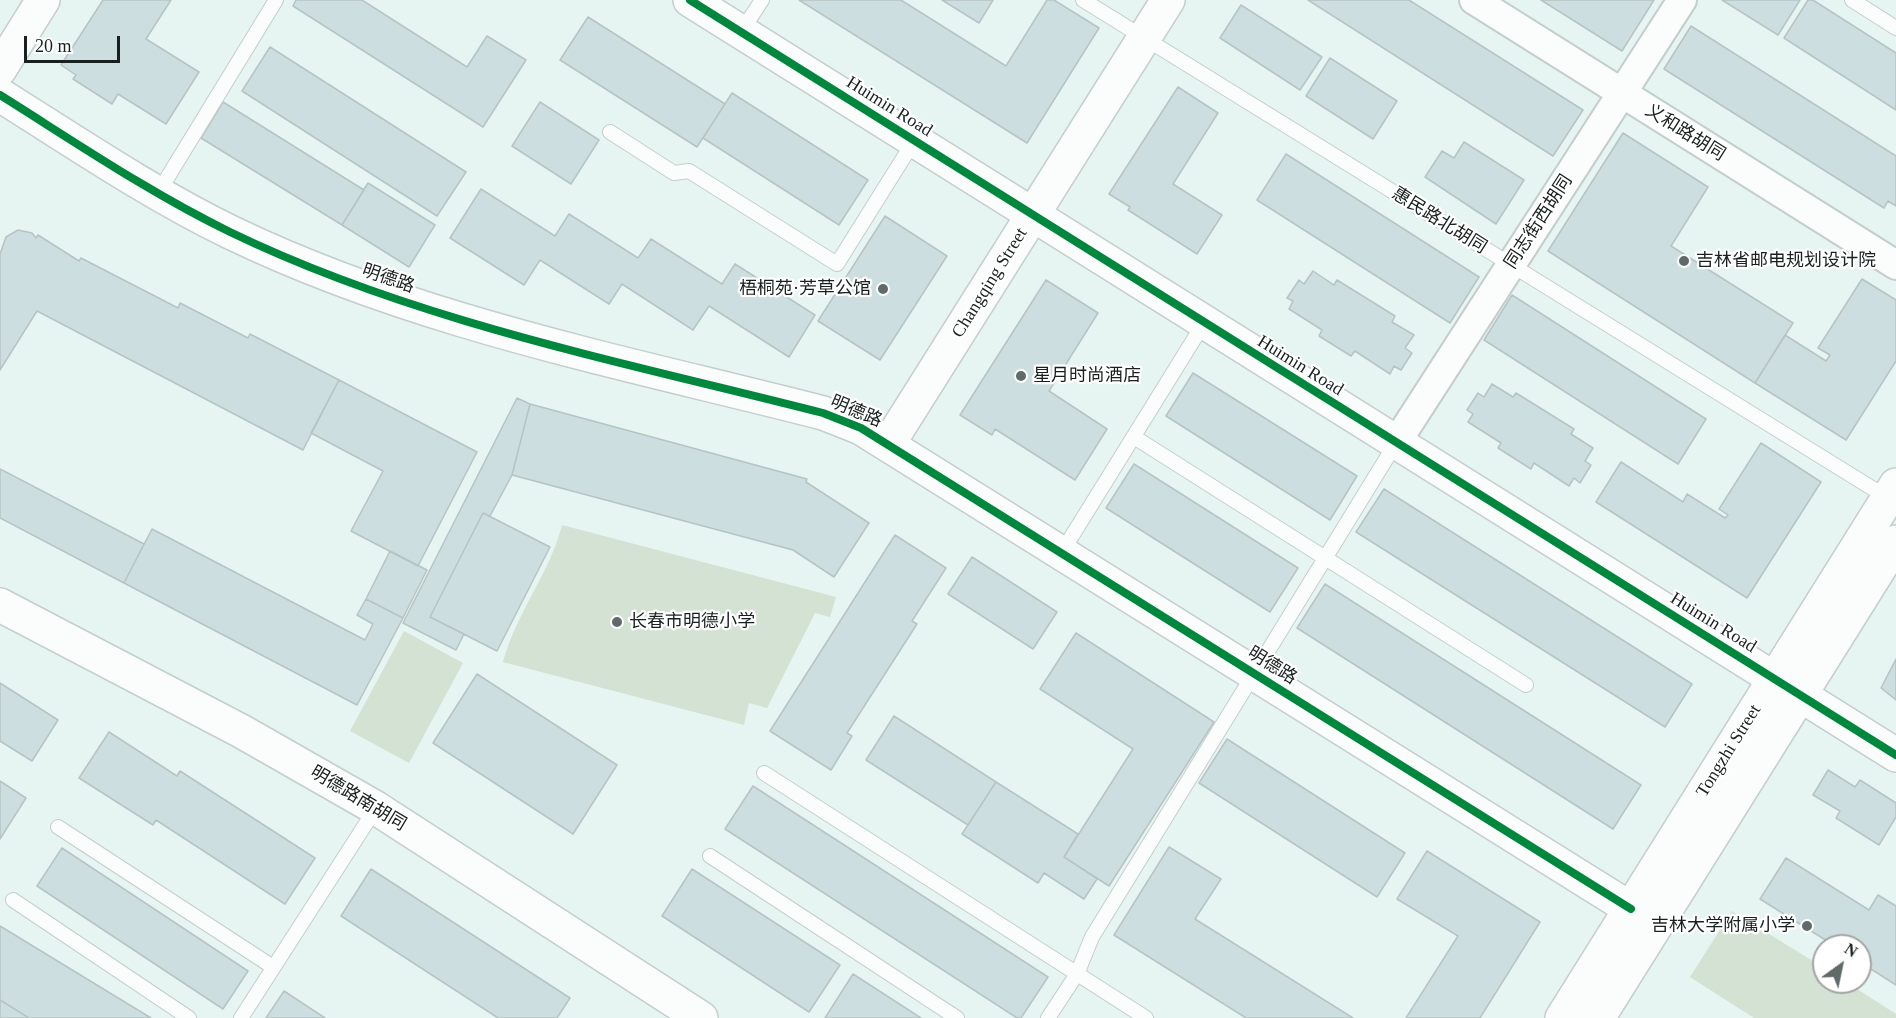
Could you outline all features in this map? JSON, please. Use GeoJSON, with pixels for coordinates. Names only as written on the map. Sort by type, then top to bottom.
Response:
{"type":"FeatureCollection","features":[{"type":"Feature","properties":{"kind":"street"},"geometry":{"type":"LineString","coordinates":[[0,69],[43,0]]}},
{"type":"Feature","properties":{"kind":"street","name":"Huimin Road"},"geometry":{"type":"LineString","coordinates":[[690,0],[1896,754]]}},
{"type":"Feature","properties":{"kind":"street","name":"Changqing Street"},"geometry":{"type":"LineString","coordinates":[[889,443],[1167,0]]}},
{"type":"Feature","properties":{"kind":"street","name":"义和路胡同"},"geometry":{"type":"LineString","coordinates":[[1474,0],[1896,265]]}},
{"type":"Feature","properties":{"kind":"street","name":"同志街西胡同"},"geometry":{"type":"LineString","coordinates":[[1396,443],[1682,0]]}},
{"type":"Feature","properties":{"kind":"street","name":"明德路"},"geometry":{"type":"LineString","coordinates":[[0,95],[157,193],[230,232],[376,292],[544,341],[823,413],[861,428],[889,443],[1630,909]]}},
{"type":"Feature","properties":{"kind":"street","name":"Tongzhi Street"},"geometry":{"type":"LineString","coordinates":[[1598,1018],[1787,686],[1892,492]]}},
{"type":"Feature","properties":{"kind":"street","name":"Tongzhi Street"},"geometry":{"type":"LineString","coordinates":[[1562,1018],[1630,909],[1787,686],[1896,542]]}},
{"type":"Feature","properties":{"kind":"street","name":"明德路南胡同"},"geometry":{"type":"LineString","coordinates":[[0,605],[241,731],[376,808],[701,1018]]}},
{"type":"Feature","properties":{"kind":"lane"},"geometry":{"type":"LineString","coordinates":[[157,193],[276,0]]}},
{"type":"Feature","properties":{"kind":"lane"},"geometry":{"type":"LineString","coordinates":[[741,32],[762,0]]}},
{"type":"Feature","properties":{"kind":"lane","name":"惠民路北胡同"},"geometry":{"type":"LineString","coordinates":[[1083,0],[1511,266],[1892,492]]}},
{"type":"Feature","properties":{"kind":"lane"},"geometry":{"type":"LineString","coordinates":[[1852,0],[1896,28]]}},
{"type":"Feature","properties":{"kind":"lane"},"geometry":{"type":"LineString","coordinates":[[610,132],[674,173],[689,171],[837,264],[914,141]]}},
{"type":"Feature","properties":{"kind":"lane"},"geometry":{"type":"LineString","coordinates":[[1062,552],[1204,323]]}},
{"type":"Feature","properties":{"kind":"lane"},"geometry":{"type":"LineString","coordinates":[[1134,437],[1526,685]]}},
{"type":"Feature","properties":{"kind":"lane"},"geometry":{"type":"LineString","coordinates":[[1048,1018],[1077,974],[1092,937],[1253,671],[1396,443]]}},
{"type":"Feature","properties":{"kind":"lane"},"geometry":{"type":"LineString","coordinates":[[764,773],[1146,1018]]}},
{"type":"Feature","properties":{"kind":"lane"},"geometry":{"type":"LineString","coordinates":[[241,1018],[376,808]]}},
{"type":"Feature","properties":{"kind":"lane"},"geometry":{"type":"LineString","coordinates":[[58,827],[273,967]]}},
{"type":"Feature","properties":{"kind":"lane"},"geometry":{"type":"LineString","coordinates":[[710,856],[957,1018]]}},
{"type":"Feature","properties":{"kind":"lane"},"geometry":{"type":"LineString","coordinates":[[13,900],[189,1018]]}},
{"type":"Feature","properties":{"kind":"green space"},"geometry":{"type":"Polygon","coordinates":[[[562,525],[836,597],[830,617],[815,613],[767,708],[749,703],[744,725],[503,662],[516,627],[550,560],[562,525]]]}},
{"type":"Feature","properties":{"kind":"green space"},"geometry":{"type":"Polygon","coordinates":[[[404,631],[463,663],[409,763],[350,731],[404,631]]]}},
{"type":"Feature","properties":{"kind":"green space"},"geometry":{"type":"Polygon","coordinates":[[[1732,911],[1812,961],[1812,994],[1865,994],[1896,1014],[1896,1018],[1754,1018],[1690,977],[1732,911]]]}},
{"type":"Feature","properties":{"kind":"building"},"geometry":{"type":"Polygon","coordinates":[[[103,0],[171,0],[146,39],[199,72],[166,124],[118,94],[112,104],[73,79],[76,75],[61,65],[103,0]]]}},
{"type":"Feature","properties":{"kind":"building"},"geometry":{"type":"Polygon","coordinates":[[[296,0],[362,0],[467,67],[487,36],[526,60],[483,127],[293,6],[296,0]]]}},
{"type":"Feature","properties":{"kind":"building"},"geometry":{"type":"Polygon","coordinates":[[[799,0],[901,0],[1006,66],[1047,0],[1054,0],[1099,28],[1027,143],[799,0]]]}},
{"type":"Feature","properties":{"kind":"building"},"geometry":{"type":"Polygon","coordinates":[[[942,0],[993,0],[979,23],[942,0]]]}},
{"type":"Feature","properties":{"kind":"building"},"geometry":{"type":"Polygon","coordinates":[[[1308,0],[1409,0],[1583,110],[1553,156],[1308,0]]]}},
{"type":"Feature","properties":{"kind":"building"},"geometry":{"type":"Polygon","coordinates":[[[1541,0],[1654,0],[1622,51],[1541,0]]]}},
{"type":"Feature","properties":{"kind":"building"},"geometry":{"type":"Polygon","coordinates":[[[1722,0],[1800,0],[1778,35],[1722,0]]]}},
{"type":"Feature","properties":{"kind":"building"},"geometry":{"type":"Polygon","coordinates":[[[1808,0],[1813,0],[1896,53],[1896,110],[1784,38],[1808,0]]]}},
{"type":"Feature","properties":{"kind":"building"},"geometry":{"type":"Polygon","coordinates":[[[1241,5],[1322,57],[1300,90],[1220,38],[1241,5]]]}},
{"type":"Feature","properties":{"kind":"building"},"geometry":{"type":"Polygon","coordinates":[[[588,17],[725,104],[697,147],[560,60],[588,17]]]}},
{"type":"Feature","properties":{"kind":"building"},"geometry":{"type":"Polygon","coordinates":[[[1691,26],[1896,156],[1896,206],[1888,201],[1884,208],[1664,69],[1691,26]]]}},
{"type":"Feature","properties":{"kind":"building"},"geometry":{"type":"Polygon","coordinates":[[[270,47],[466,172],[437,216],[242,91],[270,47]]]}},
{"type":"Feature","properties":{"kind":"building"},"geometry":{"type":"Polygon","coordinates":[[[1330,58],[1397,101],[1373,139],[1306,96],[1330,58]]]}},
{"type":"Feature","properties":{"kind":"building"},"geometry":{"type":"Polygon","coordinates":[[[1178,87],[1218,113],[1173,184],[1222,215],[1197,254],[1128,210],[1130,207],[1109,194],[1178,87]]]}},
{"type":"Feature","properties":{"kind":"building"},"geometry":{"type":"Polygon","coordinates":[[[732,93],[868,180],[839,225],[703,138],[732,93]]]}},
{"type":"Feature","properties":{"kind":"building"},"geometry":{"type":"Polygon","coordinates":[[[223,102],[364,190],[342,225],[201,138],[223,102]]]}},
{"type":"Feature","properties":{"kind":"building"},"geometry":{"type":"Polygon","coordinates":[[[540,102],[599,140],[571,184],[512,146],[540,102]]]}},
{"type":"Feature","properties":{"kind":"building"},"geometry":{"type":"Polygon","coordinates":[[[1623,133],[1708,187],[1671,246],[1793,323],[1755,383],[1548,251],[1623,133]]]}},
{"type":"Feature","properties":{"kind":"building"},"geometry":{"type":"Polygon","coordinates":[[[1464,142],[1524,180],[1496,224],[1425,177],[1442,151],[1454,158],[1464,142]]]}},
{"type":"Feature","properties":{"kind":"building"},"geometry":{"type":"Polygon","coordinates":[[[1286,154],[1479,277],[1450,323],[1257,200],[1286,154]]]}},
{"type":"Feature","properties":{"kind":"building"},"geometry":{"type":"Polygon","coordinates":[[[368,183],[435,225],[409,267],[342,225],[368,183]]]}},
{"type":"Feature","properties":{"kind":"building"},"geometry":{"type":"Polygon","coordinates":[[[481,189],[555,236],[569,214],[638,258],[651,239],[722,284],[735,264],[815,315],[789,357],[709,306],[693,330],[622,284],[609,304],[540,260],[524,285],[450,238],[481,189]]]}},
{"type":"Feature","properties":{"kind":"building","name":"梧桐苑·芳草公馆"},"geometry":{"type":"Polygon","coordinates":[[[885,216],[947,256],[880,360],[818,321],[885,216]]]}},
{"type":"Feature","properties":{"kind":"building"},"geometry":{"type":"Polygon","coordinates":[[[18,230],[32,233],[36,238],[38,235],[79,261],[81,258],[178,308],[180,303],[248,338],[250,334],[339,380],[303,450],[37,311],[0,370],[0,254],[6,237],[18,230]]]}},
{"type":"Feature","properties":{"kind":"building"},"geometry":{"type":"Polygon","coordinates":[[[1313,271],[1334,285],[1337,280],[1395,316],[1392,322],[1414,335],[1405,348],[1412,353],[1401,370],[1394,366],[1390,374],[1355,351],[1351,356],[1319,336],[1322,330],[1289,309],[1293,301],[1287,298],[1299,280],[1304,284],[1313,271]]]}},
{"type":"Feature","properties":{"kind":"building"},"geometry":{"type":"Polygon","coordinates":[[[1862,279],[1896,300],[1896,361],[1846,440],[1755,383],[1785,335],[1826,361],[1830,355],[1818,348],[1862,279]]]}},
{"type":"Feature","properties":{"kind":"building","name":"星月时尚酒店"},"geometry":{"type":"Polygon","coordinates":[[[1046,280],[1098,313],[1049,391],[1107,429],[1075,480],[995,429],[992,435],[960,415],[1046,280]]]}},
{"type":"Feature","properties":{"kind":"building"},"geometry":{"type":"Polygon","coordinates":[[[1512,295],[1706,419],[1678,464],[1484,340],[1512,295]]]}},
{"type":"Feature","properties":{"kind":"building"},"geometry":{"type":"Polygon","coordinates":[[[1193,373],[1357,476],[1330,520],[1166,416],[1193,373]]]}},
{"type":"Feature","properties":{"kind":"building"},"geometry":{"type":"Polygon","coordinates":[[[339,380],[477,452],[418,566],[351,531],[383,471],[311,433],[339,380]]]}},
{"type":"Feature","properties":{"kind":"building"},"geometry":{"type":"Polygon","coordinates":[[[1492,384],[1513,397],[1516,393],[1574,429],[1571,434],[1593,448],[1585,461],[1591,465],[1580,483],[1574,478],[1569,486],[1534,463],[1531,469],[1498,448],[1501,443],[1468,422],[1473,414],[1467,410],[1478,393],[1484,397],[1492,384]]]}},
{"type":"Feature","properties":{"kind":"building"},"geometry":{"type":"Polygon","coordinates":[[[517,398],[530,404],[512,475],[490,516],[483,513],[430,617],[464,634],[456,650],[403,623],[517,398]]]}},
{"type":"Feature","properties":{"kind":"building"},"geometry":{"type":"Polygon","coordinates":[[[530,404],[807,479],[806,482],[869,523],[834,577],[793,550],[512,475],[530,404]]]}},
{"type":"Feature","properties":{"kind":"building"},"geometry":{"type":"Polygon","coordinates":[[[1761,443],[1821,482],[1747,598],[1596,502],[1621,462],[1683,502],[1687,494],[1725,518],[1728,515],[1719,509],[1761,443]]]}},
{"type":"Feature","properties":{"kind":"building"},"geometry":{"type":"Polygon","coordinates":[[[1134,464],[1298,568],[1270,612],[1106,508],[1134,464]]]}},
{"type":"Feature","properties":{"kind":"building"},"geometry":{"type":"Polygon","coordinates":[[[0,469],[144,544],[124,583],[0,518],[0,469]]]}},
{"type":"Feature","properties":{"kind":"building"},"geometry":{"type":"Polygon","coordinates":[[[1384,489],[1692,684],[1665,727],[1356,532],[1384,489]]]}},
{"type":"Feature","properties":{"kind":"building"},"geometry":{"type":"Polygon","coordinates":[[[483,513],[550,547],[497,651],[430,617],[483,513]]]}},
{"type":"Feature","properties":{"kind":"building"},"geometry":{"type":"Polygon","coordinates":[[[152,529],[365,640],[373,624],[357,615],[366,599],[403,618],[357,705],[124,583],[152,529]]]}},
{"type":"Feature","properties":{"kind":"building"},"geometry":{"type":"Polygon","coordinates":[[[895,535],[946,568],[912,621],[917,624],[847,733],[852,736],[831,770],[770,731],[895,535]]]}},
{"type":"Feature","properties":{"kind":"building"},"geometry":{"type":"Polygon","coordinates":[[[390,551],[427,570],[403,618],[366,599],[390,551]]]}},
{"type":"Feature","properties":{"kind":"building"},"geometry":{"type":"Polygon","coordinates":[[[972,557],[1057,612],[1033,649],[948,594],[972,557]]]}},
{"type":"Feature","properties":{"kind":"building"},"geometry":{"type":"Polygon","coordinates":[[[1325,584],[1641,785],[1613,829],[1297,628],[1325,584]]]}},
{"type":"Feature","properties":{"kind":"building"},"geometry":{"type":"Polygon","coordinates":[[[1076,633],[1214,722],[1109,886],[1064,857],[1133,749],[1040,689],[1076,633]]]}},
{"type":"Feature","properties":{"kind":"building"},"geometry":{"type":"Polygon","coordinates":[[[1896,659],[1896,700],[1881,688],[1896,659]]]}},
{"type":"Feature","properties":{"kind":"building"},"geometry":{"type":"Polygon","coordinates":[[[477,674],[617,765],[573,834],[433,743],[477,674]]]}},
{"type":"Feature","properties":{"kind":"building"},"geometry":{"type":"Polygon","coordinates":[[[0,683],[58,720],[32,761],[0,741],[0,683]]]}},
{"type":"Feature","properties":{"kind":"building"},"geometry":{"type":"Polygon","coordinates":[[[894,716],[996,782],[968,825],[866,760],[894,716]]]}},
{"type":"Feature","properties":{"kind":"building"},"geometry":{"type":"Polygon","coordinates":[[[109,732],[177,776],[180,771],[315,858],[285,904],[156,820],[153,825],[79,778],[109,732]]]}},
{"type":"Feature","properties":{"kind":"building"},"geometry":{"type":"Polygon","coordinates":[[[1227,739],[1405,853],[1377,897],[1199,783],[1227,739]]]}},
{"type":"Feature","properties":{"kind":"building"},"geometry":{"type":"Polygon","coordinates":[[[1828,770],[1855,787],[1860,780],[1896,803],[1896,817],[1879,845],[1836,818],[1840,811],[1813,795],[1828,770]]]}},
{"type":"Feature","properties":{"kind":"building"},"geometry":{"type":"Polygon","coordinates":[[[0,781],[26,798],[0,839],[0,781]]]}},
{"type":"Feature","properties":{"kind":"building"},"geometry":{"type":"Polygon","coordinates":[[[996,782],[1078,834],[1064,857],[1097,879],[1084,899],[1044,873],[1038,883],[962,834],[996,782]]]}},
{"type":"Feature","properties":{"kind":"building"},"geometry":{"type":"Polygon","coordinates":[[[753,786],[1048,977],[1021,1018],[1017,1018],[725,829],[753,786]]]}},
{"type":"Feature","properties":{"kind":"building"},"geometry":{"type":"Polygon","coordinates":[[[1169,847],[1221,879],[1195,919],[1353,1018],[1246,1018],[1114,935],[1169,847]]]}},
{"type":"Feature","properties":{"kind":"building"},"geometry":{"type":"Polygon","coordinates":[[[62,848],[248,971],[223,1009],[37,886],[62,848]]]}},
{"type":"Feature","properties":{"kind":"building"},"geometry":{"type":"Polygon","coordinates":[[[1427,851],[1540,922],[1480,1018],[1406,1018],[1458,936],[1397,899],[1427,851]]]}},
{"type":"Feature","properties":{"kind":"building"},"geometry":{"type":"Polygon","coordinates":[[[1786,858],[1869,910],[1878,895],[1896,906],[1896,985],[1872,970],[1872,934],[1816,934],[1760,899],[1786,858]]]}},
{"type":"Feature","properties":{"kind":"building"},"geometry":{"type":"Polygon","coordinates":[[[371,869],[570,998],[557,1018],[498,1018],[341,916],[371,869]]]}},
{"type":"Feature","properties":{"kind":"building"},"geometry":{"type":"Polygon","coordinates":[[[692,869],[840,965],[809,1012],[662,916],[692,869]]]}},
{"type":"Feature","properties":{"kind":"building"},"geometry":{"type":"Polygon","coordinates":[[[0,926],[151,1018],[29,1018],[0,1000],[0,926]]]}},
{"type":"Feature","properties":{"kind":"building"},"geometry":{"type":"Polygon","coordinates":[[[853,974],[921,1018],[825,1018],[853,974]]]}},
{"type":"Feature","properties":{"kind":"building"},"geometry":{"type":"Polygon","coordinates":[[[284,991],[325,1018],[266,1018],[284,991]]]}},
{"type":"Feature","properties":{"kind":"building"},"geometry":{"type":"Polygon","coordinates":[[[0,1000],[29,1018],[0,1018],[0,1000]]]}},
{"type":"Feature","properties":{"kind":"cycle path"},"geometry":{"type":"LineString","coordinates":[[690,0],[1896,755]]}},
{"type":"Feature","properties":{"kind":"cycle path"},"geometry":{"type":"LineString","coordinates":[[0,95],[171,201],[230,232],[301,264],[373,291],[522,337],[823,413],[861,428],[1631,909]]}},
{"type":"Feature","properties":{"kind":"place","name":"吉林省邮电规划设计院"},"geometry":{"type":"Point","coordinates":[1684,261]}},
{"type":"Feature","properties":{"kind":"place","name":"梧桐苑·芳草公馆"},"geometry":{"type":"Point","coordinates":[883,289]}},
{"type":"Feature","properties":{"kind":"place","name":"星月时尚酒店"},"geometry":{"type":"Point","coordinates":[1021,376]}},
{"type":"Feature","properties":{"kind":"place","name":"长春市明德小学"},"geometry":{"type":"Point","coordinates":[617,622]}},
{"type":"Feature","properties":{"kind":"place","name":"吉林大学附属小学"},"geometry":{"type":"Point","coordinates":[1807,926]}}]}
